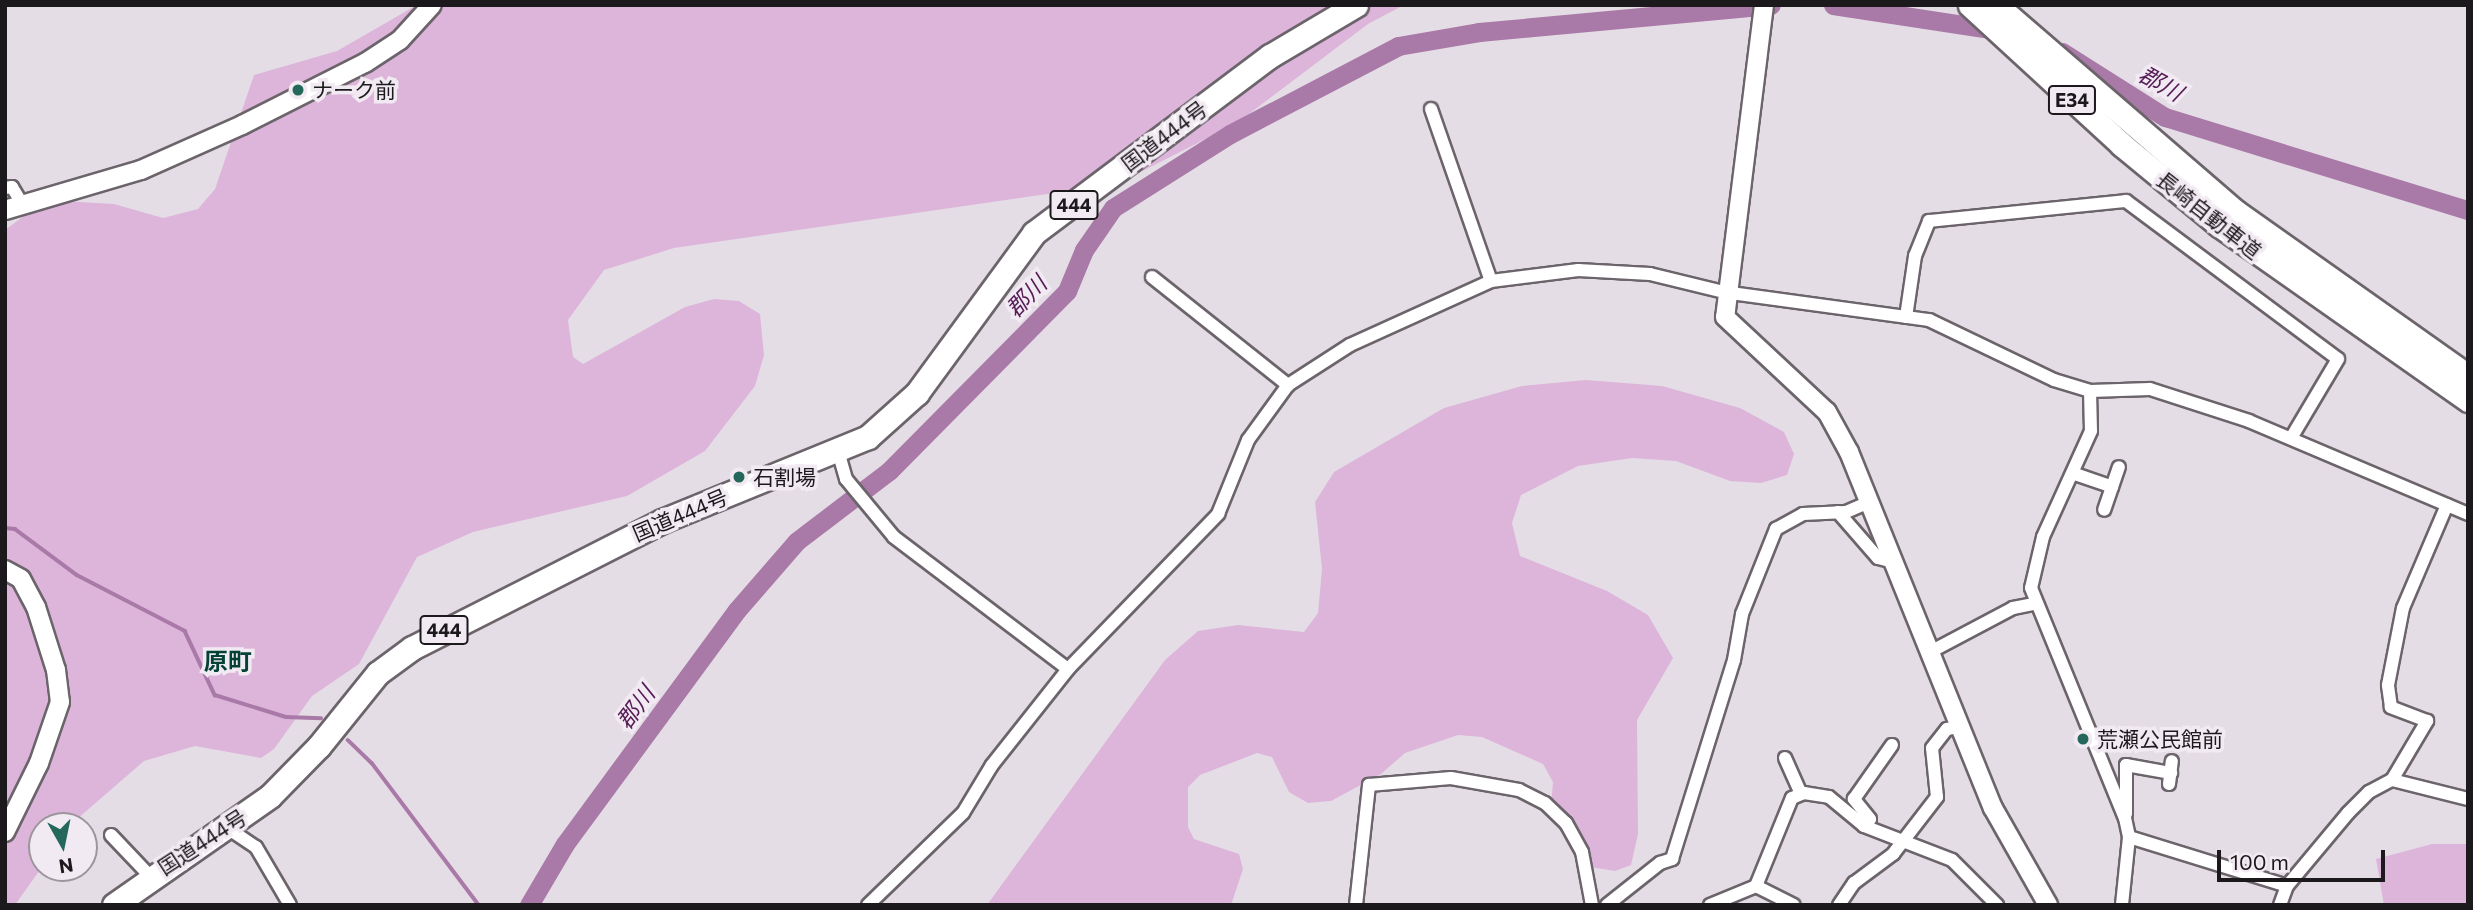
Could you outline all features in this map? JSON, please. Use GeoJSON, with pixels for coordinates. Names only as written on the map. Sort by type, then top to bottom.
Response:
{"type":"FeatureCollection","features":[{"type":"Feature","properties":{"kind":"highway","name":"国道444号"},"geometry":{"type":"LineString","coordinates":[[114,905],[150,876],[270,796],[319,746],[378,673],[412,648],[650,526],[868,437],[917,393],[1034,233],[1270,56],[1356,5]]}},
{"type":"Feature","properties":{"kind":"highway","name":"長崎自動車道"},"geometry":{"type":"LineString","coordinates":[[1970,5],[2185,184],[2375,325],[2468,400]]}},
{"type":"Feature","properties":{"kind":"highway","name":"長崎自動車道"},"geometry":{"type":"LineString","coordinates":[[1996,5],[2185,184]]}},
{"type":"Feature","properties":{"kind":"highway","name":"長崎自動車道"},"geometry":{"type":"LineString","coordinates":[[2375,325],[2468,376]]}},
{"type":"Feature","properties":{"kind":"street"},"geometry":{"type":"LineString","coordinates":[[5,210],[141,170],[242,125],[365,63],[400,40],[432,5]]}},
{"type":"Feature","properties":{"kind":"street"},"geometry":{"type":"LineString","coordinates":[[1764,5],[1724,292],[1725,317],[1736,333],[1793,377],[1827,412],[1870,502],[1958,727],[1993,808],[2045,903]]}},
{"type":"Feature","properties":{"kind":"street"},"geometry":{"type":"LineString","coordinates":[[1431,110],[1491,281]]}},
{"type":"Feature","properties":{"kind":"street"},"geometry":{"type":"LineString","coordinates":[[5,188],[12,187],[23,205]]}},
{"type":"Feature","properties":{"kind":"street"},"geometry":{"type":"LineString","coordinates":[[1906,317],[1915,256],[1929,221],[2126,201],[2338,359],[2291,438]]}},
{"type":"Feature","properties":{"kind":"street"},"geometry":{"type":"LineString","coordinates":[[868,905],[963,813],[992,765],[1068,670],[1218,514],[1248,440],[1289,385],[1350,345],[1491,281],[1578,270],[1650,274],[1724,292],[1929,320],[2054,380],[2090,391],[2150,389],[2291,438],[2468,514]]}},
{"type":"Feature","properties":{"kind":"street"},"geometry":{"type":"LineString","coordinates":[[1152,276],[1289,385]]}},
{"type":"Feature","properties":{"kind":"street"},"geometry":{"type":"LineString","coordinates":[[2118,388],[2120,381],[2150,378]]}},
{"type":"Feature","properties":{"kind":"street"},"geometry":{"type":"LineString","coordinates":[[2090,391],[2091,431],[2075,474],[2032,567],[2033,604],[2126,818]]}},
{"type":"Feature","properties":{"kind":"street"},"geometry":{"type":"LineString","coordinates":[[838,451],[846,479],[894,537],[1068,670]]}},
{"type":"Feature","properties":{"kind":"street"},"geometry":{"type":"LineString","coordinates":[[2104,510],[2119,467]]}},
{"type":"Feature","properties":{"kind":"street"},"geometry":{"type":"LineString","coordinates":[[2075,474],[2112,487]]}},
{"type":"Feature","properties":{"kind":"street"},"geometry":{"type":"LineString","coordinates":[[1607,905],[1672,859],[1734,660],[1742,614],[1776,529],[1803,514],[1838,512],[1870,502]]}},
{"type":"Feature","properties":{"kind":"street"},"geometry":{"type":"LineString","coordinates":[[2280,905],[2287,886],[2369,792],[2392,780],[2427,722],[2388,701],[2393,646],[2447,505]]}},
{"type":"Feature","properties":{"kind":"street"},"geometry":{"type":"LineString","coordinates":[[1838,512],[1878,558],[1894,562]]}},
{"type":"Feature","properties":{"kind":"street"},"geometry":{"type":"LineString","coordinates":[[5,570],[21,579],[36,607],[57,670],[60,702],[39,763],[5,832]]}},
{"type":"Feature","properties":{"kind":"street"},"geometry":{"type":"LineString","coordinates":[[1930,652],[2013,608],[2033,604]]}},
{"type":"Feature","properties":{"kind":"street"},"geometry":{"type":"LineString","coordinates":[[1839,905],[1854,883],[1902,842],[1937,797],[1932,748],[1937,738],[1958,727]]}},
{"type":"Feature","properties":{"kind":"street"},"geometry":{"type":"LineString","coordinates":[[1864,826],[1870,819],[1854,799],[1892,745]]}},
{"type":"Feature","properties":{"kind":"street"},"geometry":{"type":"LineString","coordinates":[[1785,758],[1801,794]]}},
{"type":"Feature","properties":{"kind":"street"},"geometry":{"type":"LineString","coordinates":[[2122,905],[2129,836],[2126,818],[2126,765],[2171,773]]}},
{"type":"Feature","properties":{"kind":"street"},"geometry":{"type":"LineString","coordinates":[[1356,905],[1369,785],[1451,778],[1519,790],[1545,803],[1566,823],[1582,852],[1592,905]]}},
{"type":"Feature","properties":{"kind":"street"},"geometry":{"type":"LineString","coordinates":[[2392,780],[2468,799]]}},
{"type":"Feature","properties":{"kind":"street"},"geometry":{"type":"LineString","coordinates":[[1710,905],[1756,886],[1792,798],[1801,794],[1829,797],[1864,826],[1965,867],[1997,905]]}},
{"type":"Feature","properties":{"kind":"street"},"geometry":{"type":"LineString","coordinates":[[226,827],[256,848],[289,905]]}},
{"type":"Feature","properties":{"kind":"street"},"geometry":{"type":"LineString","coordinates":[[111,835],[150,876]]}},
{"type":"Feature","properties":{"kind":"street"},"geometry":{"type":"LineString","coordinates":[[2129,836],[2287,886]]}},
{"type":"Feature","properties":{"kind":"street"},"geometry":{"type":"LineString","coordinates":[[1756,886],[1794,905]]}},
{"type":"Feature","properties":{"kind":"shaded area"},"geometry":{"type":"Polygon","coordinates":[[[417,5],[1404,5],[1368,24],[1237,123],[1117,184],[674,248],[604,270],[568,320],[573,357],[583,364],[685,307],[714,299],[739,301],[760,314],[764,355],[755,386],[705,451],[627,496],[473,532],[417,557],[359,664],[312,696],[274,749],[261,758],[195,746],[144,761],[85,812],[28,812],[28,882],[31,882],[15,905],[5,905],[5,230],[24,216],[62,201],[114,204],[163,218],[198,209],[215,189],[254,75],[337,51],[417,5]]]}},
{"type":"Feature","properties":{"kind":"shaded area"},"geometry":{"type":"Polygon","coordinates":[[[1586,380],[1662,386],[1740,408],[1784,432],[1794,454],[1787,475],[1761,483],[1730,481],[1676,461],[1632,458],[1578,466],[1521,495],[1512,523],[1520,556],[1607,591],[1648,615],[1673,658],[1637,720],[1638,834],[1631,865],[1615,871],[1584,866],[1551,806],[1553,782],[1543,764],[1482,737],[1458,735],[1405,753],[1381,774],[1331,801],[1308,803],[1289,792],[1272,757],[1257,753],[1200,775],[1188,787],[1188,827],[1194,839],[1239,854],[1243,869],[1231,905],[987,905],[1165,660],[1198,631],[1238,625],[1304,632],[1318,613],[1322,569],[1315,502],[1334,472],[1444,408],[1522,386],[1586,380]]]}},
{"type":"Feature","properties":{"kind":"shaded area"},"geometry":{"type":"Polygon","coordinates":[[[2432,844],[2468,844],[2468,905],[2384,905],[2376,859],[2432,844]]]}},
{"type":"Feature","properties":{"kind":"waterway","name":"郡川"},"geometry":{"type":"LineString","coordinates":[[529,905],[565,844],[737,610],[797,541],[889,471],[1067,291],[1084,250],[1113,208],[1230,134],[1398,46],[1479,32],[1771,5]]}},
{"type":"Feature","properties":{"kind":"waterway","name":"郡川"},"geometry":{"type":"LineString","coordinates":[[1833,5],[2002,31]]}},
{"type":"Feature","properties":{"kind":"waterway","name":"郡川"},"geometry":{"type":"LineString","coordinates":[[2062,52],[2165,117],[2468,210]]}},
{"type":"Feature","properties":{"kind":"waterway"},"geometry":{"type":"LineString","coordinates":[[5,528],[15,529],[77,575],[185,631],[215,695],[286,717],[321,718]]}},
{"type":"Feature","properties":{"kind":"waterway"},"geometry":{"type":"LineString","coordinates":[[348,740],[372,763],[479,905]]}},
{"type":"Feature","properties":{"kind":"place","name":"ナーク前"},"geometry":{"type":"Point","coordinates":[298,90]}},
{"type":"Feature","properties":{"kind":"place","name":"石割場"},"geometry":{"type":"Point","coordinates":[739,477]}},
{"type":"Feature","properties":{"kind":"place","name":"荒瀬公民館前"},"geometry":{"type":"Point","coordinates":[2083,739]}},
{"type":"Feature","properties":{"kind":"district","name":"原町"},"geometry":{"type":"Point","coordinates":[228,661]}}]}
